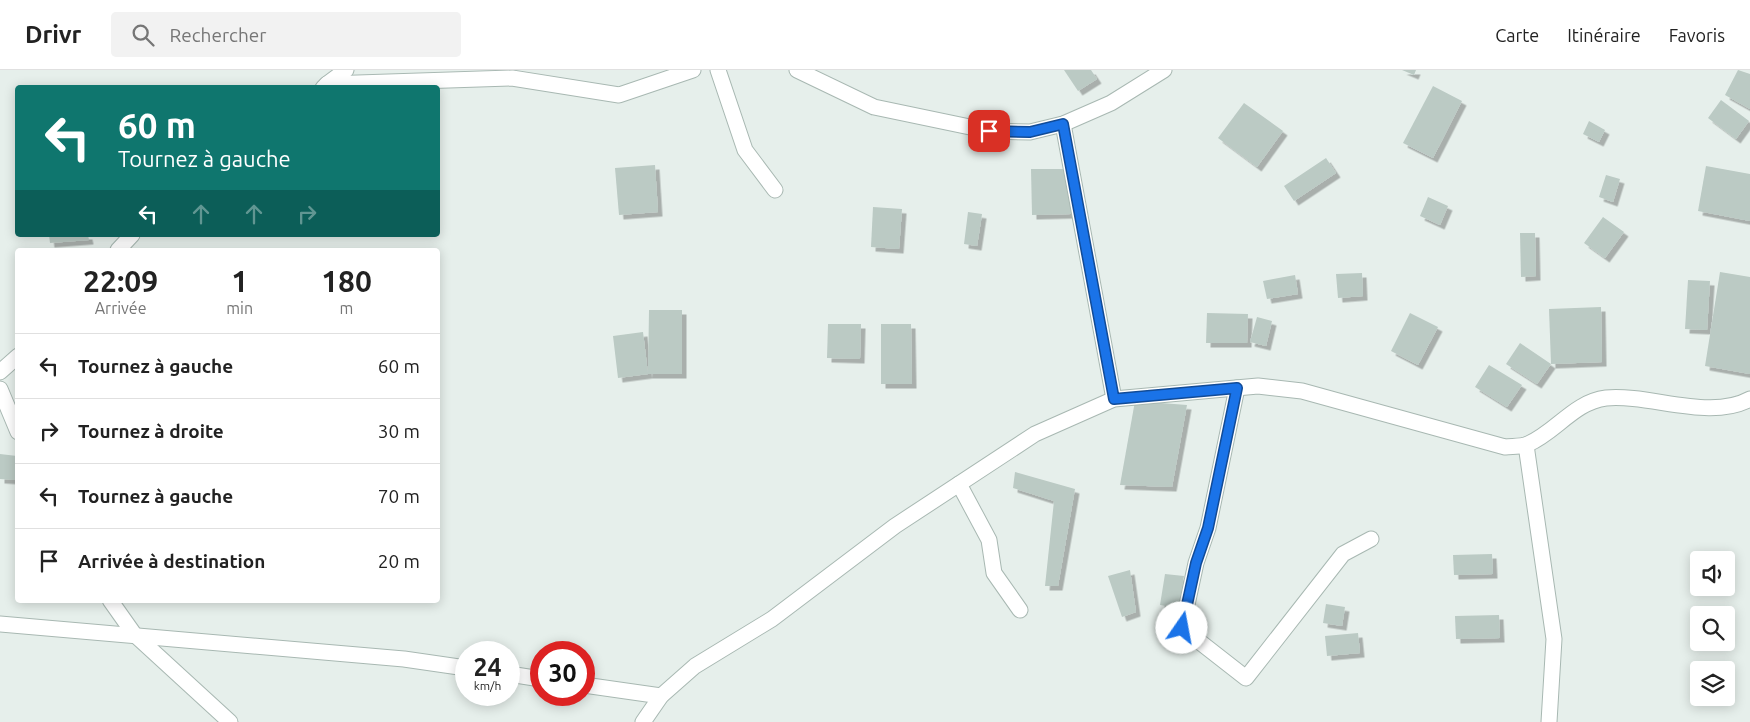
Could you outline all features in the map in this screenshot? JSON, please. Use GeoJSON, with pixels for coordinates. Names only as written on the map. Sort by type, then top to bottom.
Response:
{"type":"FeatureCollection","features":[{"type":"Feature","properties":{"kind":"street"},"geometry":{"type":"LineString","coordinates":[[326,85],[346,70]]}},
{"type":"Feature","properties":{"kind":"street"},"geometry":{"type":"LineString","coordinates":[[348,85],[512,78],[618,95],[693,70]]}},
{"type":"Feature","properties":{"kind":"street"},"geometry":{"type":"LineString","coordinates":[[718,70],[744,150],[775,190]]}},
{"type":"Feature","properties":{"kind":"street"},"geometry":{"type":"LineString","coordinates":[[797,70],[874,107],[989,131],[1030,132],[1063,124],[1111,103],[1164,70]]}},
{"type":"Feature","properties":{"kind":"street"},"geometry":{"type":"LineString","coordinates":[[1063,124],[1114,399]]}},
{"type":"Feature","properties":{"kind":"street"},"geometry":{"type":"LineString","coordinates":[[120,248],[130,237]]}},
{"type":"Feature","properties":{"kind":"street"},"geometry":{"type":"LineString","coordinates":[[0,372],[15,359]]}},
{"type":"Feature","properties":{"kind":"street"},"geometry":{"type":"LineString","coordinates":[[643,722],[661,696],[695,666],[772,619],[895,526],[1035,434],[1114,399],[1258,386],[1302,391],[1354,403],[1505,446],[1526,445],[1541,437],[1571,413],[1588,403],[1606,398],[1651,400],[1714,408],[1748,403]]}},
{"type":"Feature","properties":{"kind":"street"},"geometry":{"type":"LineString","coordinates":[[1237,388],[1208,528],[1196,563],[1182,628],[1246,678],[1342,554],[1372,540]]}},
{"type":"Feature","properties":{"kind":"street"},"geometry":{"type":"LineString","coordinates":[[0,389],[15,425]]}},
{"type":"Feature","properties":{"kind":"street"},"geometry":{"type":"LineString","coordinates":[[1526,445],[1554,639],[1549,722]]}},
{"type":"Feature","properties":{"kind":"street"},"geometry":{"type":"LineString","coordinates":[[959,484],[989,540],[994,573],[1020,610]]}},
{"type":"Feature","properties":{"kind":"street"},"geometry":{"type":"LineString","coordinates":[[112,603],[134,634],[230,722]]}},
{"type":"Feature","properties":{"kind":"street"},"geometry":{"type":"LineString","coordinates":[[0,624],[134,634],[404,659],[455,666]]}},
{"type":"Feature","properties":{"kind":"street"},"geometry":{"type":"LineString","coordinates":[[595,687],[661,696]]}},
{"type":"Feature","properties":{"kind":"building"},"geometry":{"type":"Polygon","coordinates":[[[1064,70],[1091,70],[1097,79],[1078,91],[1064,70]]]}},
{"type":"Feature","properties":{"kind":"building"},"geometry":{"type":"Polygon","coordinates":[[[1402,70],[1416,70],[1414,75],[1402,70]]]}},
{"type":"Feature","properties":{"kind":"building"},"geometry":{"type":"Polygon","coordinates":[[[1738,70],[1750,74],[1750,109],[1725,95],[1738,70]]]}},
{"type":"Feature","properties":{"kind":"building"},"geometry":{"type":"Polygon","coordinates":[[[1433,86],[1462,101],[1433,158],[1403,143],[1433,86]]]}},
{"type":"Feature","properties":{"kind":"building"},"geometry":{"type":"Polygon","coordinates":[[[1721,100],[1749,121],[1736,139],[1708,118],[1721,100]]]}},
{"type":"Feature","properties":{"kind":"building"},"geometry":{"type":"Polygon","coordinates":[[[1244,103],[1283,131],[1257,167],[1218,138],[1244,103]]]}},
{"type":"Feature","properties":{"kind":"building"},"geometry":{"type":"Polygon","coordinates":[[[1589,121],[1605,130],[1599,142],[1583,134],[1589,121]]]}},
{"type":"Feature","properties":{"kind":"building"},"geometry":{"type":"Polygon","coordinates":[[[1326,158],[1336,173],[1294,201],[1284,186],[1326,158]]]}},
{"type":"Feature","properties":{"kind":"building"},"geometry":{"type":"Polygon","coordinates":[[[655,165],[658,212],[619,215],[615,168],[655,165]]]}},
{"type":"Feature","properties":{"kind":"building"},"geometry":{"type":"Polygon","coordinates":[[[1706,166],[1750,174],[1750,221],[1698,211],[1706,166]]]}},
{"type":"Feature","properties":{"kind":"building"},"geometry":{"type":"Polygon","coordinates":[[[1031,169],[1070,169],[1071,214],[1032,215],[1031,169]]]}},
{"type":"Feature","properties":{"kind":"building"},"geometry":{"type":"Polygon","coordinates":[[[1606,175],[1620,179],[1613,202],[1599,197],[1606,175]]]}},
{"type":"Feature","properties":{"kind":"building"},"geometry":{"type":"Polygon","coordinates":[[[1428,197],[1448,206],[1440,225],[1420,216],[1428,197]]]}},
{"type":"Feature","properties":{"kind":"building"},"geometry":{"type":"Polygon","coordinates":[[[873,207],[902,209],[899,249],[871,247],[873,207]]]}},
{"type":"Feature","properties":{"kind":"building"},"geometry":{"type":"Polygon","coordinates":[[[968,212],[982,214],[977,246],[964,244],[968,212]]]}},
{"type":"Feature","properties":{"kind":"building"},"geometry":{"type":"Polygon","coordinates":[[[1603,217],[1624,232],[1605,258],[1584,243],[1603,217]]]}},
{"type":"Feature","properties":{"kind":"building"},"geometry":{"type":"Polygon","coordinates":[[[1520,233],[1535,233],[1536,276],[1521,277],[1520,233]]]}},
{"type":"Feature","properties":{"kind":"building"},"geometry":{"type":"Polygon","coordinates":[[[49,237],[88,237],[89,240],[50,243],[49,237]]]}},
{"type":"Feature","properties":{"kind":"building"},"geometry":{"type":"Polygon","coordinates":[[[1720,272],[1750,277],[1750,374],[1705,366],[1720,272]]]}},
{"type":"Feature","properties":{"kind":"building"},"geometry":{"type":"Polygon","coordinates":[[[1362,273],[1363,296],[1338,298],[1336,274],[1362,273]]]}},
{"type":"Feature","properties":{"kind":"building"},"geometry":{"type":"Polygon","coordinates":[[[1295,275],[1298,294],[1267,299],[1263,281],[1295,275]]]}},
{"type":"Feature","properties":{"kind":"building"},"geometry":{"type":"Polygon","coordinates":[[[1688,280],[1710,281],[1707,330],[1685,329],[1688,280]]]}},
{"type":"Feature","properties":{"kind":"building"},"geometry":{"type":"Polygon","coordinates":[[[1601,307],[1602,362],[1551,364],[1549,309],[1601,307]]]}},
{"type":"Feature","properties":{"kind":"building"},"geometry":{"type":"Polygon","coordinates":[[[649,310],[682,310],[682,374],[648,374],[649,310]]]}},
{"type":"Feature","properties":{"kind":"building"},"geometry":{"type":"Polygon","coordinates":[[[1207,313],[1248,314],[1247,343],[1206,343],[1207,313]]]}},
{"type":"Feature","properties":{"kind":"building"},"geometry":{"type":"Polygon","coordinates":[[[1410,313],[1438,327],[1418,365],[1391,351],[1410,313]]]}},
{"type":"Feature","properties":{"kind":"building"},"geometry":{"type":"Polygon","coordinates":[[[1257,317],[1272,321],[1266,346],[1250,342],[1257,317]]]}},
{"type":"Feature","properties":{"kind":"building"},"geometry":{"type":"Polygon","coordinates":[[[828,324],[861,324],[860,359],[827,358],[828,324]]]}},
{"type":"Feature","properties":{"kind":"building"},"geometry":{"type":"Polygon","coordinates":[[[881,324],[911,324],[912,384],[881,384],[881,324]]]}},
{"type":"Feature","properties":{"kind":"building"},"geometry":{"type":"Polygon","coordinates":[[[643,332],[648,374],[618,378],[613,336],[643,332]]]}},
{"type":"Feature","properties":{"kind":"building"},"geometry":{"type":"Polygon","coordinates":[[[1520,343],[1551,364],[1537,384],[1506,364],[1520,343]]]}},
{"type":"Feature","properties":{"kind":"building"},"geometry":{"type":"Polygon","coordinates":[[[1489,365],[1522,385],[1507,407],[1475,387],[1489,365]]]}},
{"type":"Feature","properties":{"kind":"building"},"geometry":{"type":"Polygon","coordinates":[[[1135,401],[1187,405],[1172,487],[1120,485],[1135,401]]]}},
{"type":"Feature","properties":{"kind":"building"},"geometry":{"type":"Polygon","coordinates":[[[0,454],[15,456],[15,480],[0,479],[0,454]]]}},
{"type":"Feature","properties":{"kind":"building"},"geometry":{"type":"Polygon","coordinates":[[[1015,472],[1075,489],[1058,586],[1045,586],[1054,501],[1013,488],[1015,472]]]}},
{"type":"Feature","properties":{"kind":"building"},"geometry":{"type":"Polygon","coordinates":[[[1492,554],[1493,574],[1454,575],[1453,555],[1492,554]]]}},
{"type":"Feature","properties":{"kind":"building"},"geometry":{"type":"Polygon","coordinates":[[[1130,570],[1136,612],[1122,617],[1108,576],[1130,570]]]}},
{"type":"Feature","properties":{"kind":"building"},"geometry":{"type":"Polygon","coordinates":[[[1165,574],[1184,576],[1178,608],[1160,605],[1165,574]]]}},
{"type":"Feature","properties":{"kind":"building"},"geometry":{"type":"Polygon","coordinates":[[[1326,604],[1345,607],[1342,626],[1323,623],[1326,604]]]}},
{"type":"Feature","properties":{"kind":"building"},"geometry":{"type":"Polygon","coordinates":[[[1499,615],[1500,638],[1456,639],[1455,616],[1499,615]]]}},
{"type":"Feature","properties":{"kind":"building"},"geometry":{"type":"Polygon","coordinates":[[[1358,633],[1360,653],[1327,656],[1325,636],[1358,633]]]}},
{"type":"Feature","properties":{"kind":"route"},"geometry":{"type":"LineString","coordinates":[[989,131],[1030,132],[1063,124],[1114,399],[1237,388],[1208,528],[1196,563],[1182,628]]}}]}
